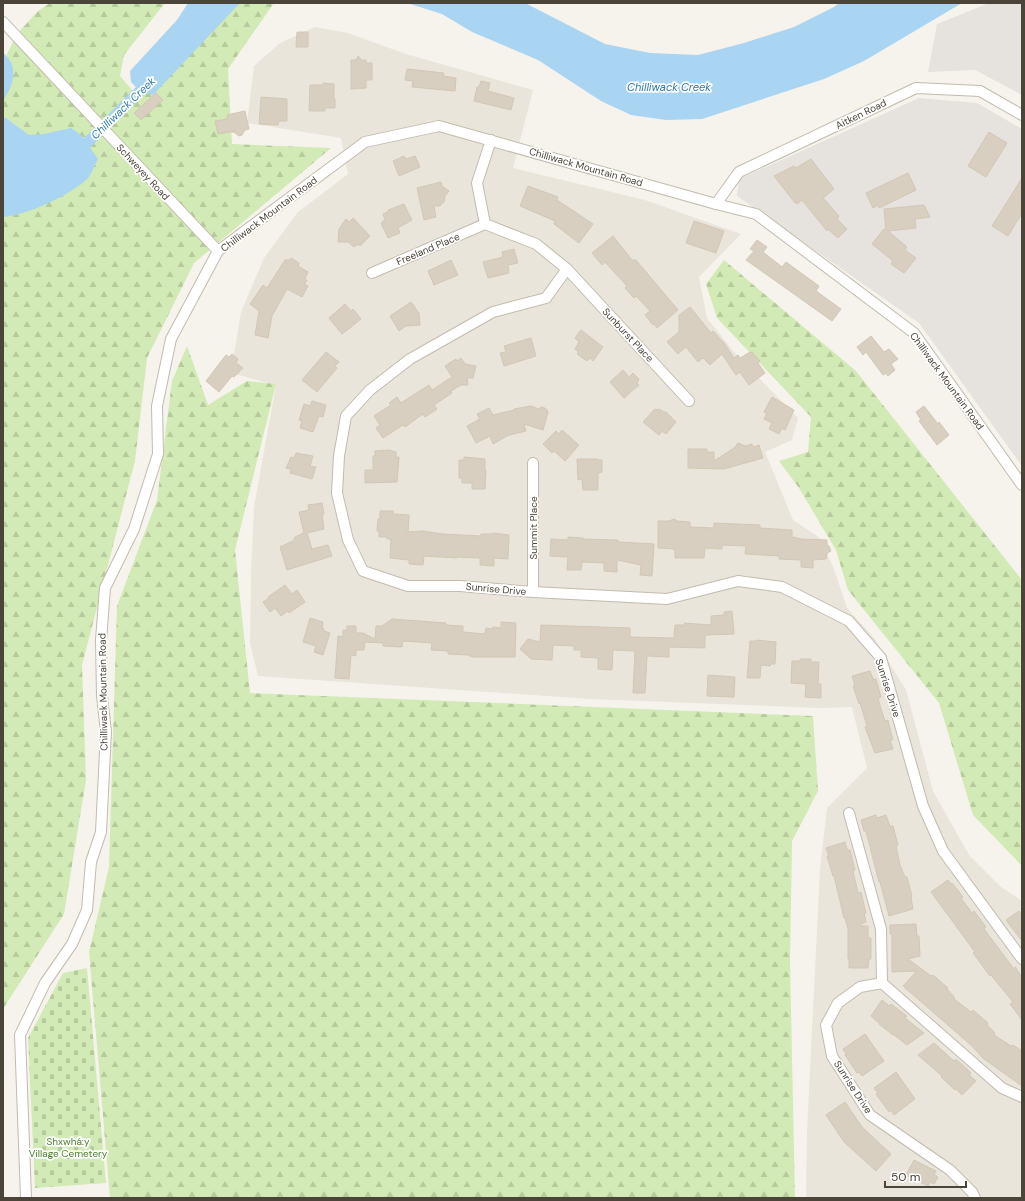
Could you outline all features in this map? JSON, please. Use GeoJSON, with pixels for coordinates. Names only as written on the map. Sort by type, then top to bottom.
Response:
{"type":"FeatureCollection","features":[{"type":"Feature","properties":{"kind":"street","name":"Schweyey Road"},"geometry":{"type":"LineString","coordinates":[[3,22],[218,252]]}},
{"type":"Feature","properties":{"kind":"street","name":"Aitken Road"},"geometry":{"type":"LineString","coordinates":[[716,204],[739,172],[916,88],[980,91],[1022,116]]}},
{"type":"Feature","properties":{"kind":"street","name":"Chilliwack Mountain Road"},"geometry":{"type":"LineString","coordinates":[[26,1198],[20,1035],[45,983],[72,944],[87,910],[91,862],[101,832],[106,732],[102,696],[101,640],[106,588],[134,529],[158,454],[157,406],[171,339],[218,252],[365,142],[439,126],[756,214],[914,333],[1022,485]]}},
{"type":"Feature","properties":{"kind":"street"},"geometry":{"type":"LineString","coordinates":[[491,140],[477,183],[485,224],[536,244],[567,269]]}},
{"type":"Feature","properties":{"kind":"street","name":"Freeland Place"},"geometry":{"type":"LineString","coordinates":[[372,273],[485,224]]}},
{"type":"Feature","properties":{"kind":"street","name":"Sunburst Place"},"geometry":{"type":"LineString","coordinates":[[567,269],[689,401]]}},
{"type":"Feature","properties":{"kind":"street","name":"Sunrise Drive"},"geometry":{"type":"LineString","coordinates":[[567,269],[546,298],[493,312],[410,359],[370,390],[346,416],[339,456],[337,493],[348,540],[363,571],[408,586],[460,586],[533,592],[667,599],[738,581],[782,587],[849,621],[881,658],[923,806],[944,851],[1022,958]]}},
{"type":"Feature","properties":{"kind":"street","name":"Summit Place"},"geometry":{"type":"LineString","coordinates":[[533,463],[533,592]]}},
{"type":"Feature","properties":{"kind":"street"},"geometry":{"type":"LineString","coordinates":[[849,813],[881,929],[882,983],[1002,1088],[1022,1097]]}},
{"type":"Feature","properties":{"kind":"street","name":"Sunrise Drive"},"geometry":{"type":"LineString","coordinates":[[882,983],[860,987],[838,1003],[826,1025],[832,1056],[870,1116],[950,1170],[972,1192],[975,1198]]}},
{"type":"Feature","properties":{"kind":"shaded area"},"geometry":{"type":"Polygon","coordinates":[[[989,3],[1022,3],[1022,95],[975,70],[928,72],[937,24],[989,3]]]}},
{"type":"Feature","properties":{"kind":"shaded area"},"geometry":{"type":"Polygon","coordinates":[[[315,27],[348,33],[406,54],[533,90],[513,168],[645,200],[741,234],[699,277],[707,318],[734,352],[798,418],[792,440],[765,452],[793,520],[820,538],[834,569],[847,608],[874,638],[906,690],[933,791],[969,855],[1001,887],[1022,901],[1022,1198],[806,1198],[807,1131],[820,869],[827,808],[867,768],[852,707],[820,708],[590,699],[258,676],[250,643],[254,507],[276,385],[231,373],[241,312],[264,258],[298,212],[348,174],[341,138],[247,123],[254,66],[280,43],[315,27]]]}},
{"type":"Feature","properties":{"kind":"shaded area"},"geometry":{"type":"Polygon","coordinates":[[[919,98],[977,103],[1022,129],[1022,466],[919,323],[737,196],[739,179],[919,98]]]}},
{"type":"Feature","properties":{"kind":"green space"},"geometry":{"type":"Polygon","coordinates":[[[50,3],[165,3],[124,55],[120,76],[132,90],[140,91],[234,3],[274,3],[228,69],[232,144],[331,148],[194,263],[147,358],[135,461],[82,665],[86,780],[64,914],[3,1009],[3,63],[16,35],[38,11],[50,3]]]}},
{"type":"Feature","properties":{"kind":"green space"},"geometry":{"type":"Polygon","coordinates":[[[724,260],[856,371],[1022,580],[1022,866],[973,815],[939,703],[848,590],[836,550],[799,488],[779,461],[808,452],[811,417],[717,318],[706,284],[724,260]]]}},
{"type":"Feature","properties":{"kind":"green space"},"geometry":{"type":"Polygon","coordinates":[[[187,346],[208,405],[247,381],[276,384],[235,550],[250,693],[813,716],[818,791],[792,841],[790,961],[795,1198],[110,1198],[89,952],[109,867],[117,606],[157,500],[172,381],[187,346]]]}},
{"type":"Feature","properties":{"kind":"green space","name":"Shxwhá:y Village Cemetery"},"geometry":{"type":"Polygon","coordinates":[[[87,968],[106,1183],[35,1188],[28,1038],[63,973],[87,968]]]}},
{"type":"Feature","properties":{"kind":"water","name":"Chilliwack Creek"},"geometry":{"type":"Polygon","coordinates":[[[188,3],[242,3],[238,5],[153,95],[140,91],[131,82],[130,71],[177,20],[188,3]]]}},
{"type":"Feature","properties":{"kind":"water","name":"Chilliwack Creek"},"geometry":{"type":"Polygon","coordinates":[[[407,3],[525,3],[605,44],[650,53],[698,55],[744,43],[794,27],[839,3],[962,3],[864,61],[824,79],[702,119],[666,120],[631,115],[601,101],[538,60],[472,32],[442,14],[407,3]]]}},
{"type":"Feature","properties":{"kind":"water"},"geometry":{"type":"Polygon","coordinates":[[[3,52],[10,60],[13,70],[13,79],[3,101],[3,52]]]}},
{"type":"Feature","properties":{"kind":"water","name":"Chilliwack Creek"},"geometry":{"type":"Polygon","coordinates":[[[3,116],[29,135],[44,134],[71,128],[81,135],[98,159],[90,175],[78,186],[47,204],[24,213],[3,217],[3,116]]]}},
{"type":"Feature","properties":{"kind":"building"},"geometry":{"type":"Polygon","coordinates":[[[297,32],[308,32],[308,47],[296,47],[297,32]]]}},
{"type":"Feature","properties":{"kind":"building"},"geometry":{"type":"Polygon","coordinates":[[[358,56],[362,60],[366,60],[366,63],[372,63],[372,80],[366,80],[366,88],[351,89],[351,60],[356,60],[358,56]]]}},
{"type":"Feature","properties":{"kind":"building"},"geometry":{"type":"Polygon","coordinates":[[[407,69],[444,73],[443,76],[456,78],[455,91],[412,87],[413,81],[405,80],[407,69]]]}},
{"type":"Feature","properties":{"kind":"building"},"geometry":{"type":"Polygon","coordinates":[[[481,81],[490,83],[488,91],[514,98],[511,110],[474,101],[477,87],[479,87],[481,81]]]}},
{"type":"Feature","properties":{"kind":"building"},"geometry":{"type":"Polygon","coordinates":[[[323,83],[334,84],[335,108],[325,108],[325,111],[309,111],[310,85],[323,85],[323,83]]]}},
{"type":"Feature","properties":{"kind":"building"},"geometry":{"type":"Polygon","coordinates":[[[156,93],[163,100],[141,120],[134,113],[156,93]]]}},
{"type":"Feature","properties":{"kind":"building"},"geometry":{"type":"Polygon","coordinates":[[[261,97],[287,99],[287,121],[279,121],[278,125],[259,124],[261,97]]]}},
{"type":"Feature","properties":{"kind":"building"},"geometry":{"type":"Polygon","coordinates":[[[245,111],[249,129],[245,130],[242,135],[239,136],[234,132],[218,134],[215,121],[228,119],[227,115],[245,111]]]}},
{"type":"Feature","properties":{"kind":"building"},"geometry":{"type":"Polygon","coordinates":[[[989,132],[1007,143],[986,177],[968,166],[989,132]]]}},
{"type":"Feature","properties":{"kind":"building"},"geometry":{"type":"Polygon","coordinates":[[[404,156],[406,159],[415,156],[420,167],[399,176],[393,161],[404,156]]]}},
{"type":"Feature","properties":{"kind":"building"},"geometry":{"type":"Polygon","coordinates":[[[811,159],[834,189],[823,198],[839,216],[837,219],[847,229],[838,238],[828,229],[827,231],[802,200],[797,204],[796,202],[795,203],[774,176],[794,166],[796,168],[811,159]]]}},
{"type":"Feature","properties":{"kind":"building"},"geometry":{"type":"Polygon","coordinates":[[[908,173],[916,190],[879,208],[878,205],[873,208],[866,193],[908,173]]]}},
{"type":"Feature","properties":{"kind":"building"},"geometry":{"type":"Polygon","coordinates":[[[1022,178],[1022,213],[1008,236],[992,226],[1022,178]]]}},
{"type":"Feature","properties":{"kind":"building"},"geometry":{"type":"Polygon","coordinates":[[[441,182],[442,186],[449,191],[445,196],[444,202],[440,206],[434,206],[436,217],[424,220],[417,188],[441,182]]]}},
{"type":"Feature","properties":{"kind":"building"},"geometry":{"type":"Polygon","coordinates":[[[528,186],[558,197],[557,200],[593,224],[579,243],[554,224],[555,221],[520,206],[528,186]]]}},
{"type":"Feature","properties":{"kind":"building"},"geometry":{"type":"Polygon","coordinates":[[[404,204],[412,220],[398,228],[400,233],[388,238],[381,223],[385,220],[383,214],[389,211],[388,210],[404,204]]]}},
{"type":"Feature","properties":{"kind":"building"},"geometry":{"type":"Polygon","coordinates":[[[924,205],[930,217],[915,219],[916,228],[888,231],[907,247],[905,250],[916,258],[904,273],[891,264],[893,261],[872,244],[884,229],[886,230],[884,209],[924,205]]]}},
{"type":"Feature","properties":{"kind":"building"},"geometry":{"type":"Polygon","coordinates":[[[353,218],[370,236],[360,246],[358,244],[354,247],[348,242],[338,242],[339,229],[346,219],[349,222],[353,218]]]}},
{"type":"Feature","properties":{"kind":"building"},"geometry":{"type":"Polygon","coordinates":[[[694,221],[724,231],[716,253],[686,243],[694,221]]]}},
{"type":"Feature","properties":{"kind":"building"},"geometry":{"type":"Polygon","coordinates":[[[613,236],[632,260],[636,260],[678,310],[657,328],[645,315],[650,311],[636,296],[634,298],[625,288],[627,286],[605,262],[602,265],[592,253],[613,236]]]}},
{"type":"Feature","properties":{"kind":"building"},"geometry":{"type":"Polygon","coordinates":[[[757,240],[767,247],[763,252],[782,267],[786,262],[819,286],[816,291],[841,309],[832,321],[746,260],[754,251],[750,249],[757,240]]]}},
{"type":"Feature","properties":{"kind":"building"},"geometry":{"type":"Polygon","coordinates":[[[514,249],[518,263],[508,265],[509,273],[488,278],[483,262],[503,257],[502,252],[514,249]]]}},
{"type":"Feature","properties":{"kind":"building"},"geometry":{"type":"Polygon","coordinates":[[[291,258],[299,263],[298,266],[308,272],[305,278],[307,281],[304,284],[308,286],[302,297],[287,289],[272,316],[268,338],[255,335],[259,311],[250,304],[263,285],[267,288],[285,260],[290,260],[291,258]]]}},
{"type":"Feature","properties":{"kind":"building"},"geometry":{"type":"Polygon","coordinates":[[[451,260],[458,275],[434,285],[428,271],[451,260]]]}},
{"type":"Feature","properties":{"kind":"building"},"geometry":{"type":"Polygon","coordinates":[[[411,302],[419,313],[420,325],[406,326],[399,331],[390,316],[411,302]]]}},
{"type":"Feature","properties":{"kind":"building"},"geometry":{"type":"Polygon","coordinates":[[[345,304],[351,311],[353,309],[361,319],[342,334],[329,318],[345,304]]]}},
{"type":"Feature","properties":{"kind":"building"},"geometry":{"type":"Polygon","coordinates":[[[690,307],[711,333],[713,331],[724,343],[734,358],[738,355],[740,358],[752,352],[760,361],[758,363],[765,373],[749,385],[740,372],[736,375],[722,354],[710,365],[703,358],[698,362],[686,347],[678,354],[667,342],[679,332],[679,315],[690,307]]]}},
{"type":"Feature","properties":{"kind":"building"},"geometry":{"type":"Polygon","coordinates":[[[581,330],[603,347],[593,361],[590,358],[587,361],[577,354],[579,352],[575,349],[579,342],[575,338],[581,330]]]}},
{"type":"Feature","properties":{"kind":"building"},"geometry":{"type":"Polygon","coordinates":[[[871,336],[884,352],[889,349],[898,359],[891,364],[895,370],[888,376],[886,373],[883,375],[866,352],[863,355],[857,347],[871,336]]]}},
{"type":"Feature","properties":{"kind":"building"},"geometry":{"type":"Polygon","coordinates":[[[531,338],[536,356],[504,366],[500,353],[506,352],[504,346],[531,338]]]}},
{"type":"Feature","properties":{"kind":"building"},"geometry":{"type":"Polygon","coordinates":[[[326,352],[339,362],[335,366],[337,368],[317,392],[302,380],[326,352]]]}},
{"type":"Feature","properties":{"kind":"building"},"geometry":{"type":"Polygon","coordinates":[[[232,354],[238,359],[236,363],[243,368],[234,377],[232,376],[219,392],[206,381],[226,355],[229,357],[232,354]]]}},
{"type":"Feature","properties":{"kind":"building"},"geometry":{"type":"Polygon","coordinates":[[[461,358],[465,364],[476,366],[473,378],[467,378],[468,385],[461,385],[451,391],[452,393],[434,405],[437,409],[425,417],[423,414],[405,427],[403,425],[383,438],[376,428],[380,425],[374,416],[391,405],[389,403],[397,397],[401,403],[429,385],[432,390],[452,377],[445,366],[456,359],[457,361],[461,358]]]}},
{"type":"Feature","properties":{"kind":"building"},"geometry":{"type":"Polygon","coordinates":[[[623,370],[629,377],[633,373],[639,379],[637,383],[639,385],[624,398],[610,382],[623,370]]]}},
{"type":"Feature","properties":{"kind":"building"},"geometry":{"type":"Polygon","coordinates":[[[772,397],[794,410],[785,430],[782,428],[779,434],[769,429],[772,423],[764,419],[767,413],[764,412],[772,397]]]}},
{"type":"Feature","properties":{"kind":"building"},"geometry":{"type":"Polygon","coordinates":[[[312,401],[326,405],[323,417],[319,416],[313,432],[300,428],[302,421],[299,420],[304,404],[310,406],[312,401]]]}},
{"type":"Feature","properties":{"kind":"building"},"geometry":{"type":"Polygon","coordinates":[[[531,406],[539,409],[541,407],[545,408],[548,412],[543,430],[524,424],[526,431],[509,435],[493,444],[490,436],[476,443],[467,426],[480,419],[477,414],[489,408],[493,415],[531,406]]]}},
{"type":"Feature","properties":{"kind":"building"},"geometry":{"type":"Polygon","coordinates":[[[924,406],[949,435],[937,445],[919,421],[921,420],[916,412],[924,406]]]}},
{"type":"Feature","properties":{"kind":"building"},"geometry":{"type":"Polygon","coordinates":[[[655,409],[666,412],[676,422],[666,434],[662,431],[659,435],[643,422],[655,409]]]}},
{"type":"Feature","properties":{"kind":"building"},"geometry":{"type":"Polygon","coordinates":[[[562,430],[579,445],[565,461],[554,451],[552,453],[543,444],[556,431],[559,434],[562,430]]]}},
{"type":"Feature","properties":{"kind":"building"},"geometry":{"type":"Polygon","coordinates":[[[738,443],[746,446],[752,444],[753,447],[759,445],[763,458],[724,469],[688,468],[688,449],[707,449],[707,452],[714,452],[714,461],[734,448],[738,443]]]}},
{"type":"Feature","properties":{"kind":"building"},"geometry":{"type":"Polygon","coordinates":[[[389,450],[396,452],[396,457],[399,457],[397,482],[365,483],[365,470],[373,470],[373,456],[375,456],[375,451],[389,450]]]}},
{"type":"Feature","properties":{"kind":"building"},"geometry":{"type":"Polygon","coordinates":[[[296,453],[313,456],[310,466],[316,467],[312,479],[290,473],[291,469],[286,468],[291,457],[294,458],[296,453]]]}},
{"type":"Feature","properties":{"kind":"building"},"geometry":{"type":"Polygon","coordinates":[[[464,457],[485,459],[485,489],[472,489],[472,483],[462,483],[462,478],[459,478],[459,460],[464,460],[464,457]]]}},
{"type":"Feature","properties":{"kind":"building"},"geometry":{"type":"Polygon","coordinates":[[[577,459],[602,460],[602,472],[598,473],[598,490],[583,490],[582,479],[578,480],[577,459]]]}},
{"type":"Feature","properties":{"kind":"building"},"geometry":{"type":"Polygon","coordinates":[[[322,503],[324,529],[307,533],[312,549],[328,545],[332,556],[287,570],[280,547],[293,541],[295,537],[304,533],[299,512],[309,510],[308,505],[322,503]]]}},
{"type":"Feature","properties":{"kind":"building"},"geometry":{"type":"Polygon","coordinates":[[[380,511],[393,511],[393,514],[409,515],[408,532],[423,531],[443,534],[481,536],[481,534],[493,533],[509,535],[508,559],[494,558],[494,566],[480,565],[480,558],[424,556],[423,565],[409,564],[409,560],[390,558],[391,539],[387,539],[387,537],[379,537],[379,531],[377,531],[380,511]]]}},
{"type":"Feature","properties":{"kind":"building"},"geometry":{"type":"Polygon","coordinates":[[[674,519],[677,521],[690,522],[690,527],[714,528],[714,523],[760,525],[760,528],[792,530],[792,537],[801,539],[827,540],[827,545],[831,551],[827,553],[826,559],[813,560],[813,568],[801,567],[801,560],[779,559],[779,556],[745,554],[746,546],[722,545],[722,549],[705,548],[704,558],[675,558],[675,549],[658,548],[658,521],[669,521],[674,519]]]}},
{"type":"Feature","properties":{"kind":"building"},"geometry":{"type":"Polygon","coordinates":[[[568,537],[654,544],[652,576],[640,575],[641,565],[617,560],[617,572],[604,571],[604,563],[582,562],[581,570],[567,570],[568,557],[550,556],[551,539],[568,540],[568,537]]]}},
{"type":"Feature","properties":{"kind":"building"},"geometry":{"type":"Polygon","coordinates":[[[285,585],[292,594],[297,590],[305,602],[289,613],[288,611],[281,616],[275,608],[270,612],[263,602],[285,585]]]}},
{"type":"Feature","properties":{"kind":"building"},"geometry":{"type":"Polygon","coordinates":[[[732,611],[734,634],[705,635],[705,648],[669,647],[669,657],[647,656],[645,693],[633,693],[635,651],[613,650],[612,670],[598,669],[598,658],[581,657],[581,650],[574,650],[574,646],[553,645],[552,660],[531,659],[520,649],[528,639],[540,642],[541,625],[630,628],[630,637],[674,638],[675,625],[685,625],[684,623],[711,625],[711,616],[724,615],[724,612],[732,611]]]}},
{"type":"Feature","properties":{"kind":"building"},"geometry":{"type":"Polygon","coordinates":[[[310,618],[323,622],[322,628],[324,631],[330,633],[323,655],[314,652],[316,646],[303,642],[310,618]]]}},
{"type":"Feature","properties":{"kind":"building"},"geometry":{"type":"Polygon","coordinates":[[[392,619],[446,623],[445,625],[463,626],[463,632],[485,634],[486,628],[501,628],[501,622],[516,623],[515,657],[472,657],[468,655],[448,654],[448,651],[431,650],[432,643],[403,641],[402,647],[383,646],[383,643],[365,642],[364,650],[356,650],[356,656],[351,655],[349,679],[335,678],[338,636],[343,637],[343,630],[347,630],[347,626],[356,626],[356,633],[363,633],[375,639],[376,626],[382,626],[392,619]]]}},
{"type":"Feature","properties":{"kind":"building"},"geometry":{"type":"Polygon","coordinates":[[[756,640],[776,642],[775,664],[771,664],[770,666],[761,665],[760,678],[747,678],[750,641],[756,640]]]}},
{"type":"Feature","properties":{"kind":"building"},"geometry":{"type":"Polygon","coordinates":[[[800,659],[811,659],[811,662],[819,662],[818,684],[821,684],[821,698],[805,697],[806,684],[791,683],[792,661],[800,661],[800,659]]]}},
{"type":"Feature","properties":{"kind":"building"},"geometry":{"type":"Polygon","coordinates":[[[870,671],[873,679],[876,679],[881,697],[878,698],[881,709],[885,721],[888,720],[893,740],[890,740],[893,749],[875,753],[865,727],[867,726],[853,686],[855,685],[852,676],[870,671]]]}},
{"type":"Feature","properties":{"kind":"building"},"geometry":{"type":"Polygon","coordinates":[[[708,675],[735,677],[734,697],[707,696],[708,675]]]}},
{"type":"Feature","properties":{"kind":"building"},"geometry":{"type":"Polygon","coordinates":[[[876,815],[877,818],[886,815],[890,826],[893,826],[898,845],[896,846],[900,865],[905,877],[907,877],[912,896],[913,909],[889,916],[866,831],[864,831],[861,820],[876,815]]]}},
{"type":"Feature","properties":{"kind":"building"},"geometry":{"type":"Polygon","coordinates":[[[845,842],[847,850],[850,850],[855,870],[853,871],[858,893],[861,892],[866,913],[864,913],[866,922],[861,924],[861,926],[868,926],[868,938],[871,938],[871,959],[869,959],[868,968],[849,968],[848,929],[827,856],[829,856],[826,848],[845,842]]]}},
{"type":"Feature","properties":{"kind":"building"},"geometry":{"type":"Polygon","coordinates":[[[948,880],[963,897],[961,898],[972,913],[974,911],[986,927],[984,929],[1014,969],[1015,967],[1022,977],[1022,1020],[1010,1004],[1013,1002],[991,975],[990,976],[973,953],[975,952],[931,892],[948,880]]]}},
{"type":"Feature","properties":{"kind":"building"},"geometry":{"type":"Polygon","coordinates":[[[1019,911],[1022,915],[1022,941],[1006,920],[1019,911]]]}},
{"type":"Feature","properties":{"kind":"building"},"geometry":{"type":"Polygon","coordinates":[[[916,924],[917,936],[919,936],[920,956],[908,959],[931,976],[933,975],[948,988],[947,989],[955,998],[954,999],[971,1012],[973,1010],[988,1023],[987,1025],[995,1033],[994,1035],[1022,1051],[1022,1086],[984,1059],[972,1046],[903,986],[917,971],[892,972],[892,934],[890,934],[890,925],[916,924]]]}},
{"type":"Feature","properties":{"kind":"building"},"geometry":{"type":"Polygon","coordinates":[[[882,1000],[889,1006],[891,1004],[907,1016],[905,1018],[924,1033],[907,1045],[879,1024],[871,1016],[882,1000]]]}},
{"type":"Feature","properties":{"kind":"building"},"geometry":{"type":"Polygon","coordinates":[[[865,1034],[884,1061],[862,1076],[859,1072],[857,1073],[845,1055],[846,1054],[843,1049],[865,1034]]]}},
{"type":"Feature","properties":{"kind":"building"},"geometry":{"type":"Polygon","coordinates":[[[934,1043],[954,1061],[956,1059],[971,1073],[969,1075],[976,1081],[962,1095],[918,1055],[934,1043]]]}},
{"type":"Feature","properties":{"kind":"building"},"geometry":{"type":"Polygon","coordinates":[[[896,1072],[915,1099],[894,1115],[891,1110],[889,1112],[876,1094],[878,1093],[874,1088],[896,1072]]]}},
{"type":"Feature","properties":{"kind":"building"},"geometry":{"type":"Polygon","coordinates":[[[845,1102],[862,1127],[891,1154],[876,1171],[844,1142],[826,1115],[845,1102]]]}},
{"type":"Feature","properties":{"kind":"building"},"geometry":{"type":"Polygon","coordinates":[[[914,1160],[936,1171],[934,1174],[938,1177],[934,1184],[930,1182],[928,1186],[906,1175],[914,1160]]]}},
{"type":"Feature","properties":{"kind":"waterway","name":"Chilliwack Creek"},"geometry":{"type":"LineString","coordinates":[[86,144],[150,81]]}}]}
